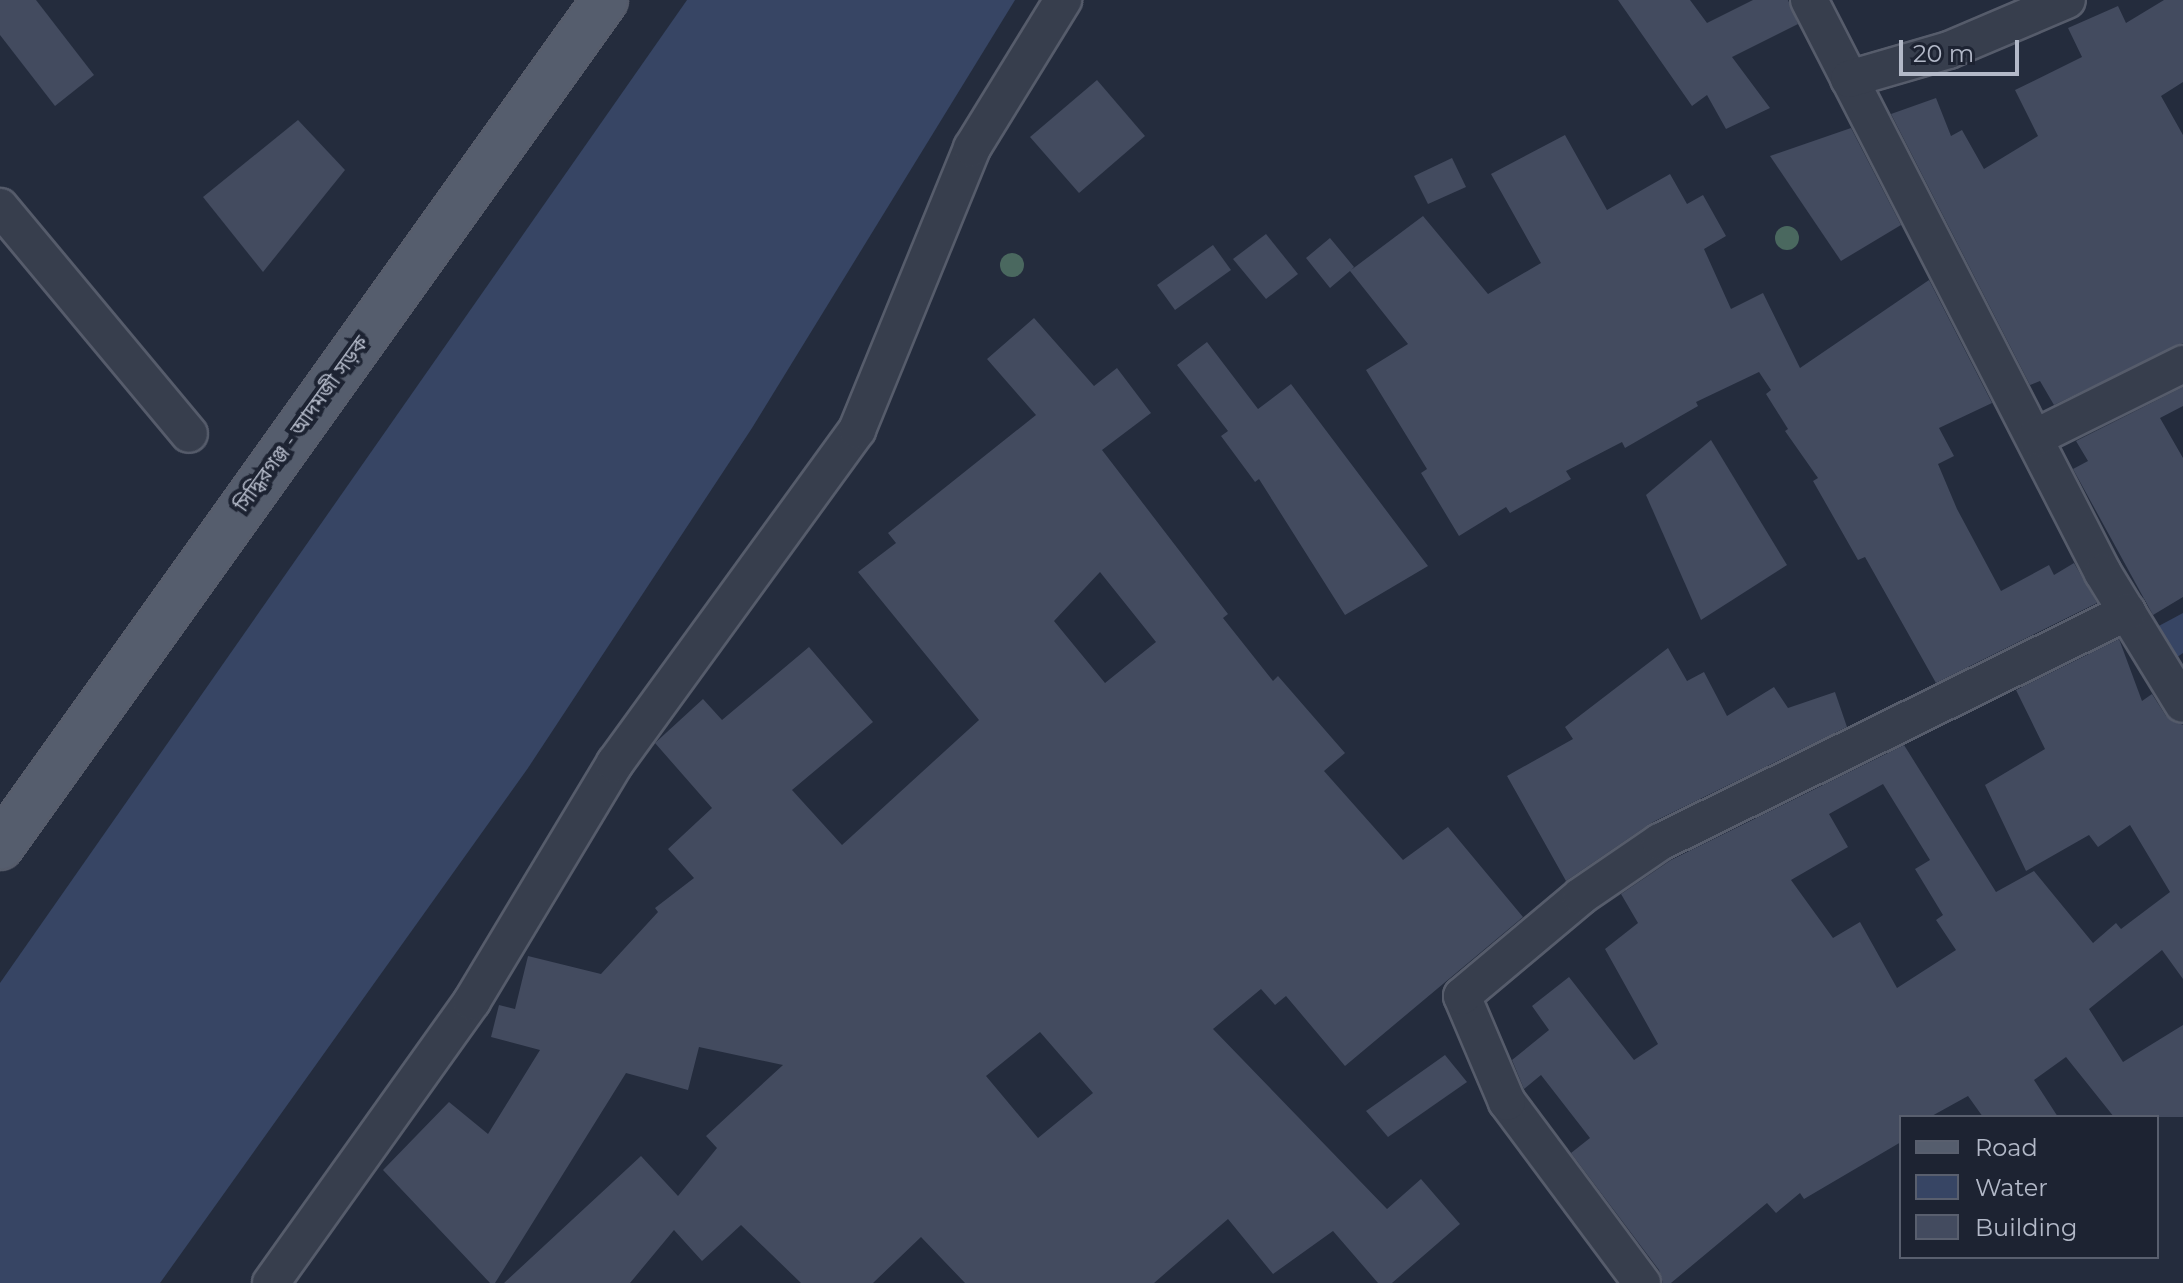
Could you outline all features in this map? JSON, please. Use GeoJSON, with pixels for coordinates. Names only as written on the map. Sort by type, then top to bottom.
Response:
{"type":"FeatureCollection","features":[{"type":"Feature","properties":{"kind":"main road","name":"সিদ্ধিরগঞ্জ - আদমজী সড়ক"},"geometry":{"type":"LineString","coordinates":[[0,847],[605,0]]}},
{"type":"Feature","properties":{"kind":"street"},"geometry":{"type":"LineString","coordinates":[[271,1283],[472,1001],[615,763],[857,430],[972,148],[1063,0]]}},
{"type":"Feature","properties":{"kind":"street"},"geometry":{"type":"LineString","coordinates":[[1809,0],[2127,612],[2183,704]]}},
{"type":"Feature","properties":{"kind":"street"},"geometry":{"type":"LineString","coordinates":[[1849,79],[1949,50],[2067,0]]}},
{"type":"Feature","properties":{"kind":"street"},"geometry":{"type":"LineString","coordinates":[[0,207],[189,434]]}},
{"type":"Feature","properties":{"kind":"street"},"geometry":{"type":"LineString","coordinates":[[2036,437],[2183,364]]}},
{"type":"Feature","properties":{"kind":"street"},"geometry":{"type":"LineString","coordinates":[[1642,1283],[1507,1102],[1462,996],[1581,896],[1660,842],[2127,612]]}},
{"type":"Feature","properties":{"kind":"water"},"geometry":{"type":"Polygon","coordinates":[[[687,0],[1015,0],[752,428],[528,768],[160,1283],[0,1283],[0,983],[687,0]]]}},
{"type":"Feature","properties":{"kind":"water"},"geometry":{"type":"Polygon","coordinates":[[[2183,613],[2183,653],[2173,660],[2155,628],[2183,613]]]}},
{"type":"Feature","properties":{"kind":"building"},"geometry":{"type":"Polygon","coordinates":[[[0,0],[36,0],[94,75],[55,106],[0,35],[0,0]]]}},
{"type":"Feature","properties":{"kind":"building"},"geometry":{"type":"Polygon","coordinates":[[[1618,0],[1690,0],[1707,23],[1753,0],[1788,0],[1798,24],[1732,57],[1770,108],[1726,129],[1707,95],[1692,106],[1618,0]]]}},
{"type":"Feature","properties":{"kind":"building"},"geometry":{"type":"Polygon","coordinates":[[[2164,0],[2183,0],[2183,82],[2161,96],[2183,135],[2183,343],[2054,405],[2040,381],[2030,385],[1891,114],[1936,98],[1951,136],[1962,130],[1984,169],[2038,136],[2015,90],[2082,57],[2068,28],[2118,6],[2126,23],[2164,0]]]}},
{"type":"Feature","properties":{"kind":"building"},"geometry":{"type":"Polygon","coordinates":[[[1097,80],[1145,136],[1079,193],[1030,137],[1097,80]]]}},
{"type":"Feature","properties":{"kind":"building"},"geometry":{"type":"Polygon","coordinates":[[[298,120],[345,170],[263,272],[203,197],[298,120]]]}},
{"type":"Feature","properties":{"kind":"building"},"geometry":{"type":"Polygon","coordinates":[[[1851,128],[1901,225],[1841,261],[1770,156],[1851,128]]]}},
{"type":"Feature","properties":{"kind":"building"},"geometry":{"type":"Polygon","coordinates":[[[1565,135],[1607,210],[1670,174],[1687,204],[1703,195],[1726,236],[1704,249],[1731,309],[1763,293],[1800,368],[1929,280],[1992,403],[1939,428],[1954,456],[1938,464],[1957,509],[2001,591],[2049,565],[2054,575],[2074,563],[2097,603],[1936,683],[1865,557],[1858,560],[1813,481],[1818,478],[1785,431],[1788,429],[1766,394],[1771,390],[1759,372],[1696,402],[1698,406],[1625,448],[1622,442],[1566,471],[1571,479],[1510,513],[1506,507],[1459,536],[1421,473],[1427,469],[1366,370],[1408,344],[1350,271],[1330,288],[1306,258],[1330,238],[1354,267],[1351,270],[1423,216],[1488,294],[1541,263],[1491,174],[1565,135]]]}},
{"type":"Feature","properties":{"kind":"building"},"geometry":{"type":"Polygon","coordinates":[[[1452,158],[1466,187],[1428,204],[1414,176],[1452,158]]]}},
{"type":"Feature","properties":{"kind":"building"},"geometry":{"type":"Polygon","coordinates":[[[1266,234],[1298,274],[1266,299],[1233,259],[1266,234]]]}},
{"type":"Feature","properties":{"kind":"building"},"geometry":{"type":"Polygon","coordinates":[[[1213,245],[1231,270],[1175,310],[1157,285],[1213,245]]]}},
{"type":"Feature","properties":{"kind":"building"},"geometry":{"type":"Polygon","coordinates":[[[1034,318],[1094,386],[1117,368],[1151,413],[1102,450],[1228,614],[1223,618],[1273,681],[1278,676],[1345,753],[1324,771],[1403,860],[1448,827],[1523,917],[1345,1066],[1286,996],[1275,1005],[1261,989],[1213,1029],[1387,1209],[1421,1179],[1460,1224],[1392,1283],[1378,1283],[1333,1231],[1273,1274],[1228,1219],[1154,1283],[965,1283],[921,1237],[873,1283],[801,1283],[741,1225],[702,1261],[674,1230],[630,1283],[504,1283],[641,1156],[678,1196],[717,1148],[706,1136],[783,1065],[699,1047],[688,1090],[626,1073],[495,1283],[490,1283],[383,1170],[449,1102],[488,1134],[540,1050],[491,1037],[499,1005],[515,1009],[528,956],[601,974],[658,912],[655,908],[694,878],[668,849],[712,808],[655,743],[703,699],[722,720],[809,647],[873,722],[792,790],[842,845],[979,720],[858,572],[896,543],[888,533],[1036,415],[987,359],[1034,318]],[[1100,572],[1054,621],[1105,683],[1156,642],[1100,572]],[[1040,1032],[986,1076],[1038,1138],[1093,1093],[1040,1032]]]}},
{"type":"Feature","properties":{"kind":"building"},"geometry":{"type":"Polygon","coordinates":[[[1207,342],[1258,409],[1291,384],[1428,566],[1345,615],[1259,479],[1255,482],[1221,436],[1228,431],[1177,365],[1207,342]]]}},
{"type":"Feature","properties":{"kind":"building"},"geometry":{"type":"Polygon","coordinates":[[[2183,387],[2183,406],[2160,418],[2183,458],[2183,597],[2153,615],[2073,469],[2088,461],[2076,441],[2183,387]]]}},
{"type":"Feature","properties":{"kind":"building"},"geometry":{"type":"Polygon","coordinates":[[[1711,440],[1787,565],[1701,620],[1646,495],[1711,440]]]}},
{"type":"Feature","properties":{"kind":"building"},"geometry":{"type":"Polygon","coordinates":[[[2119,639],[2142,701],[2152,694],[2166,716],[2183,725],[2183,979],[2162,950],[2089,1009],[2123,1062],[2183,1025],[2183,1117],[2112,1115],[2066,1057],[2034,1080],[2057,1115],[1982,1115],[1968,1096],[1934,1115],[1899,1115],[1899,1143],[1804,1199],[1800,1193],[1776,1213],[1767,1203],[1671,1283],[1663,1283],[1659,1270],[1571,1153],[1590,1138],[1541,1075],[1524,1089],[1512,1060],[1549,1030],[1532,1006],[1569,977],[1634,1060],[1658,1044],[1605,949],[1638,923],[1621,894],[1671,860],[1904,745],[1996,892],[2034,871],[2093,943],[2116,923],[2121,929],[2170,892],[2130,825],[2098,847],[2089,835],[2026,871],[1985,785],[2045,749],[2016,690],[2119,639]],[[1883,784],[1829,814],[1848,847],[1791,880],[1833,938],[1860,922],[1897,988],[1956,950],[1936,920],[1943,915],[1915,869],[1930,860],[1883,784]]]}},
{"type":"Feature","properties":{"kind":"building"},"geometry":{"type":"Polygon","coordinates":[[[1668,648],[1687,681],[1704,672],[1727,716],[1774,687],[1788,708],[1835,692],[1847,727],[1651,823],[1566,881],[1507,776],[1573,739],[1565,727],[1668,648]]]}},
{"type":"Feature","properties":{"kind":"building"},"geometry":{"type":"Polygon","coordinates":[[[1445,1055],[1467,1082],[1388,1137],[1366,1111],[1445,1055]]]}}]}
